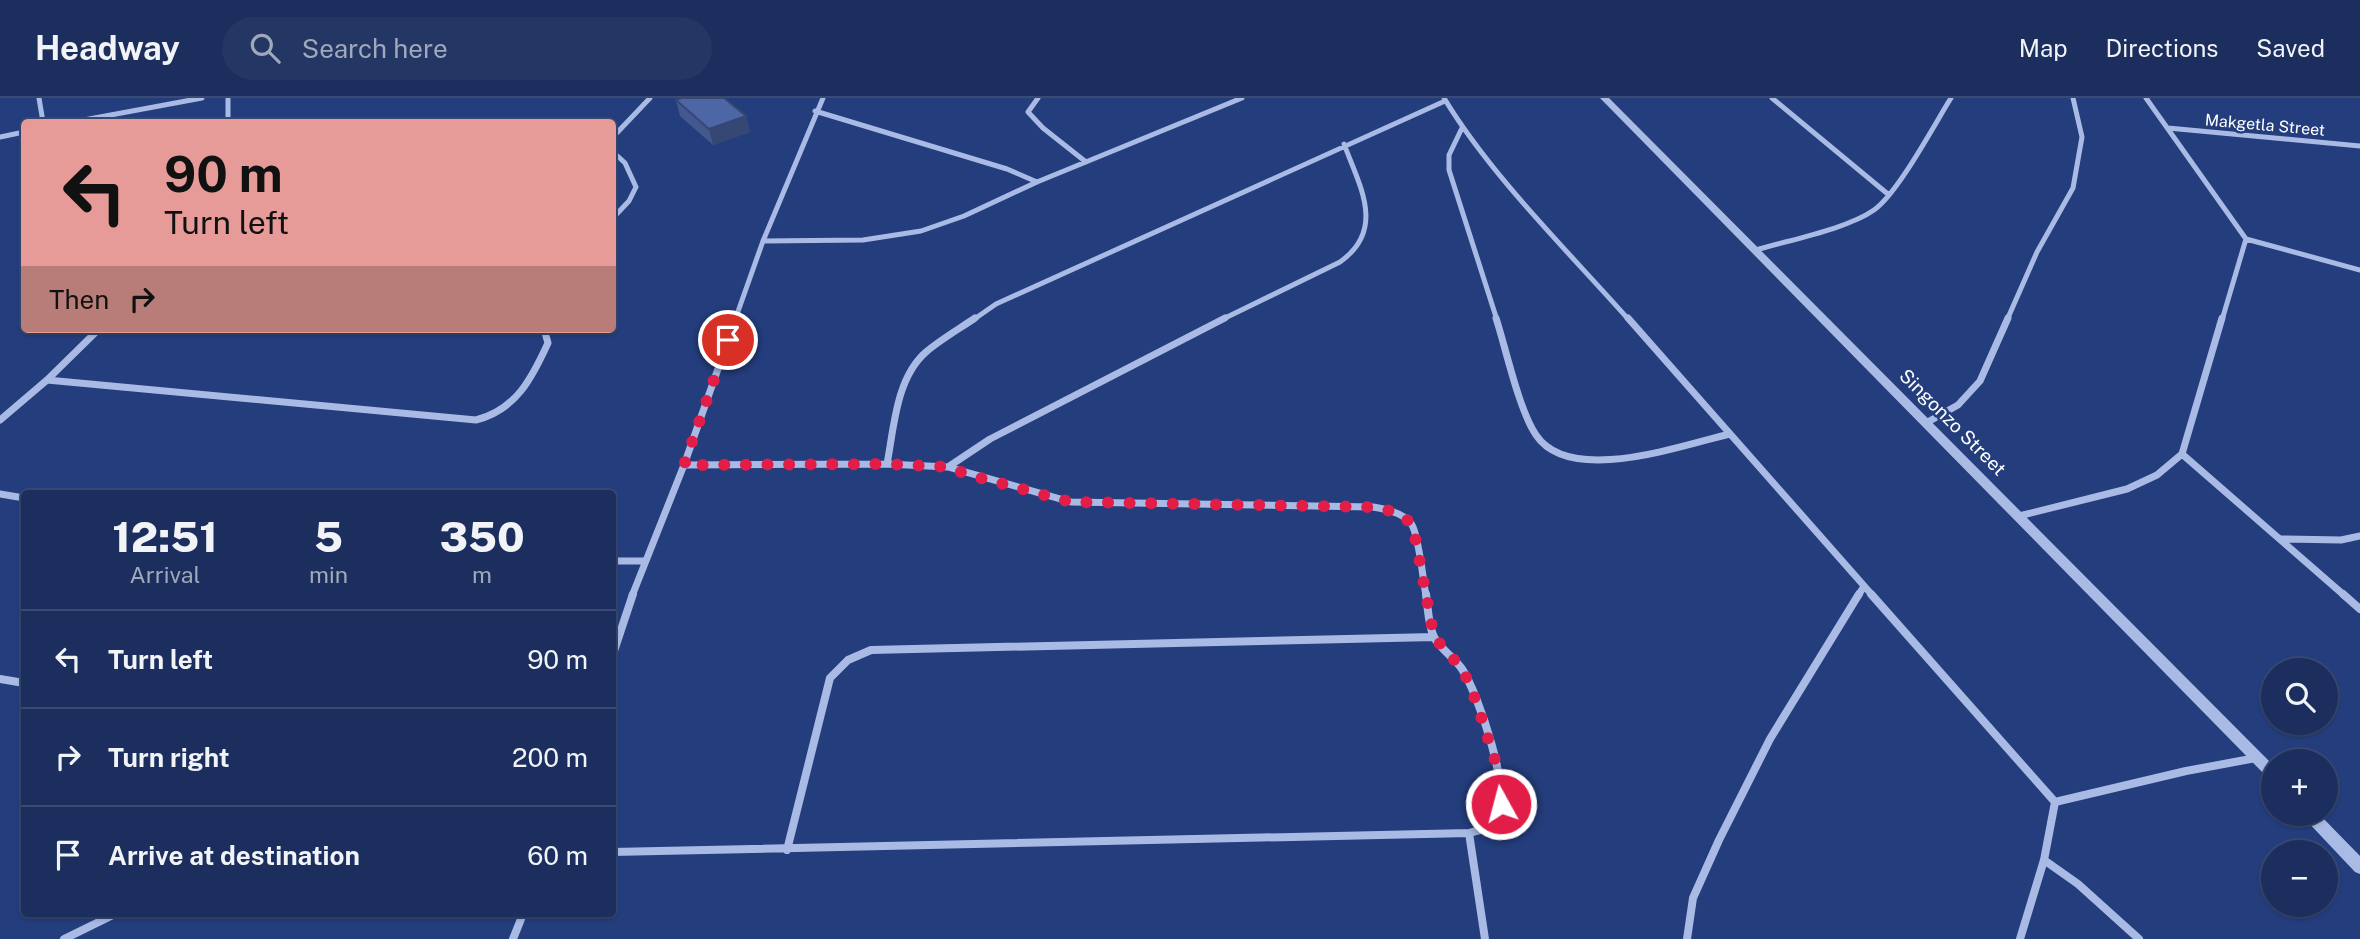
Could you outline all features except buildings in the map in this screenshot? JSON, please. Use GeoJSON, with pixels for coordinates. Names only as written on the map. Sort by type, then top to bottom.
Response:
{"type":"FeatureCollection","features":[{"type":"Feature","properties":{"kind":"street"},"geometry":{"type":"LineString","coordinates":[[39,98],[42,119]]}},
{"type":"Feature","properties":{"kind":"street"},"geometry":{"type":"LineString","coordinates":[[89,119],[202,98]]}},
{"type":"Feature","properties":{"kind":"street"},"geometry":{"type":"LineString","coordinates":[[228,98],[228,119]]}},
{"type":"Feature","properties":{"kind":"street"},"geometry":{"type":"LineString","coordinates":[[616,134],[650,98]]}},
{"type":"Feature","properties":{"kind":"street"},"geometry":{"type":"LineString","coordinates":[[616,647],[644,561],[684,465],[762,241],[822,98]]}},
{"type":"Feature","properties":{"kind":"street"},"geometry":{"type":"LineString","coordinates":[[1038,98],[1028,112],[1043,128],[1086,162]]}},
{"type":"Feature","properties":{"kind":"street"},"geometry":{"type":"LineString","coordinates":[[762,241],[863,240],[900,236],[964,215],[1242,98]]}},
{"type":"Feature","properties":{"kind":"street","name":"Singonzo Street"},"geometry":{"type":"LineString","coordinates":[[1604,98],[2261,761]]}},
{"type":"Feature","properties":{"kind":"street"},"geometry":{"type":"LineString","coordinates":[[1772,98],[1889,195]]}},
{"type":"Feature","properties":{"kind":"street"},"geometry":{"type":"LineString","coordinates":[[1756,250],[1857,219],[1875,209],[1889,195],[1951,98]]}},
{"type":"Feature","properties":{"kind":"street"},"geometry":{"type":"LineString","coordinates":[[1926,423],[1958,405],[1980,381],[2038,252],[2073,188],[2082,137],[2073,98]]}},
{"type":"Feature","properties":{"kind":"street"},"geometry":{"type":"LineString","coordinates":[[2147,98],[2245,239],[2360,271]]}},
{"type":"Feature","properties":{"kind":"street"},"geometry":{"type":"LineString","coordinates":[[887,464],[898,399],[909,376],[925,353],[1012,296],[1444,99],[1462,128],[2055,802]]}},
{"type":"Feature","properties":{"kind":"street"},"geometry":{"type":"LineString","coordinates":[[815,111],[1007,169],[1037,182]]}},
{"type":"Feature","properties":{"kind":"street"},"geometry":{"type":"LineString","coordinates":[[1462,128],[1449,155],[1449,170],[1530,425],[1539,442],[1559,456],[1584,461],[1610,460],[1730,434]]}},
{"type":"Feature","properties":{"kind":"street","name":"Makgetla Street"},"geometry":{"type":"LineString","coordinates":[[2168,128],[2360,146]]}},
{"type":"Feature","properties":{"kind":"street"},"geometry":{"type":"LineString","coordinates":[[0,137],[21,133]]}},
{"type":"Feature","properties":{"kind":"street"},"geometry":{"type":"LineString","coordinates":[[948,467],[990,439],[1175,342],[1340,262],[1357,249],[1367,225],[1365,209],[1345,144]]}},
{"type":"Feature","properties":{"kind":"street"},"geometry":{"type":"LineString","coordinates":[[616,155],[632,174],[636,187],[616,214]]}},
{"type":"Feature","properties":{"kind":"street"},"geometry":{"type":"LineString","coordinates":[[2019,516],[2117,492],[2142,483],[2182,454],[2245,239]]}},
{"type":"Feature","properties":{"kind":"street"},"geometry":{"type":"LineString","coordinates":[[0,420],[47,380],[95,333]]}},
{"type":"Feature","properties":{"kind":"street"},"geometry":{"type":"LineString","coordinates":[[47,380],[476,420],[495,414],[519,397],[548,344],[546,333]]}},
{"type":"Feature","properties":{"kind":"street"},"geometry":{"type":"LineString","coordinates":[[2182,454],[2360,609]]}},
{"type":"Feature","properties":{"kind":"street"},"geometry":{"type":"LineString","coordinates":[[616,852],[1469,833],[1488,828],[1498,818],[1501,804],[1500,784],[1485,724],[1463,670],[1434,637],[1413,526],[1407,519],[1388,510],[1275,505],[1071,502],[948,467],[887,464],[684,465]]}},
{"type":"Feature","properties":{"kind":"street"},"geometry":{"type":"LineString","coordinates":[[0,494],[21,498]]}},
{"type":"Feature","properties":{"kind":"street"},"geometry":{"type":"LineString","coordinates":[[2280,539],[2341,540],[2360,536]]}},
{"type":"Feature","properties":{"kind":"street"},"geometry":{"type":"LineString","coordinates":[[616,561],[644,561]]}},
{"type":"Feature","properties":{"kind":"street"},"geometry":{"type":"LineString","coordinates":[[1687,939],[1693,898],[1719,840],[1770,739],[1864,586]]}},
{"type":"Feature","properties":{"kind":"street"},"geometry":{"type":"LineString","coordinates":[[787,850],[830,678],[845,661],[855,655],[871,650],[1434,637]]}},
{"type":"Feature","properties":{"kind":"street"},"geometry":{"type":"LineString","coordinates":[[0,679],[21,682]]}},
{"type":"Feature","properties":{"kind":"street"},"geometry":{"type":"LineString","coordinates":[[2055,802],[2186,771],[2258,758]]}},
{"type":"Feature","properties":{"kind":"street"},"geometry":{"type":"LineString","coordinates":[[2020,939],[2044,860],[2055,802]]}},
{"type":"Feature","properties":{"kind":"street"},"geometry":{"type":"LineString","coordinates":[[2321,826],[2360,867]]}},
{"type":"Feature","properties":{"kind":"street"},"geometry":{"type":"LineString","coordinates":[[1469,833],[1485,939]]}},
{"type":"Feature","properties":{"kind":"street"},"geometry":{"type":"LineString","coordinates":[[2044,860],[2078,884],[2139,939]]}},
{"type":"Feature","properties":{"kind":"street"},"geometry":{"type":"LineString","coordinates":[[64,939],[109,917]]}},
{"type":"Feature","properties":{"kind":"street"},"geometry":{"type":"LineString","coordinates":[[513,939],[522,917]]}},
{"type":"Feature","properties":{"kind":"route"},"geometry":{"type":"LineString","coordinates":[[728,340],[684,465],[887,464],[948,467],[1071,502],[1373,507],[1398,513],[1413,526],[1434,637],[1463,670],[1485,724],[1500,784],[1501,804]]}}]}
